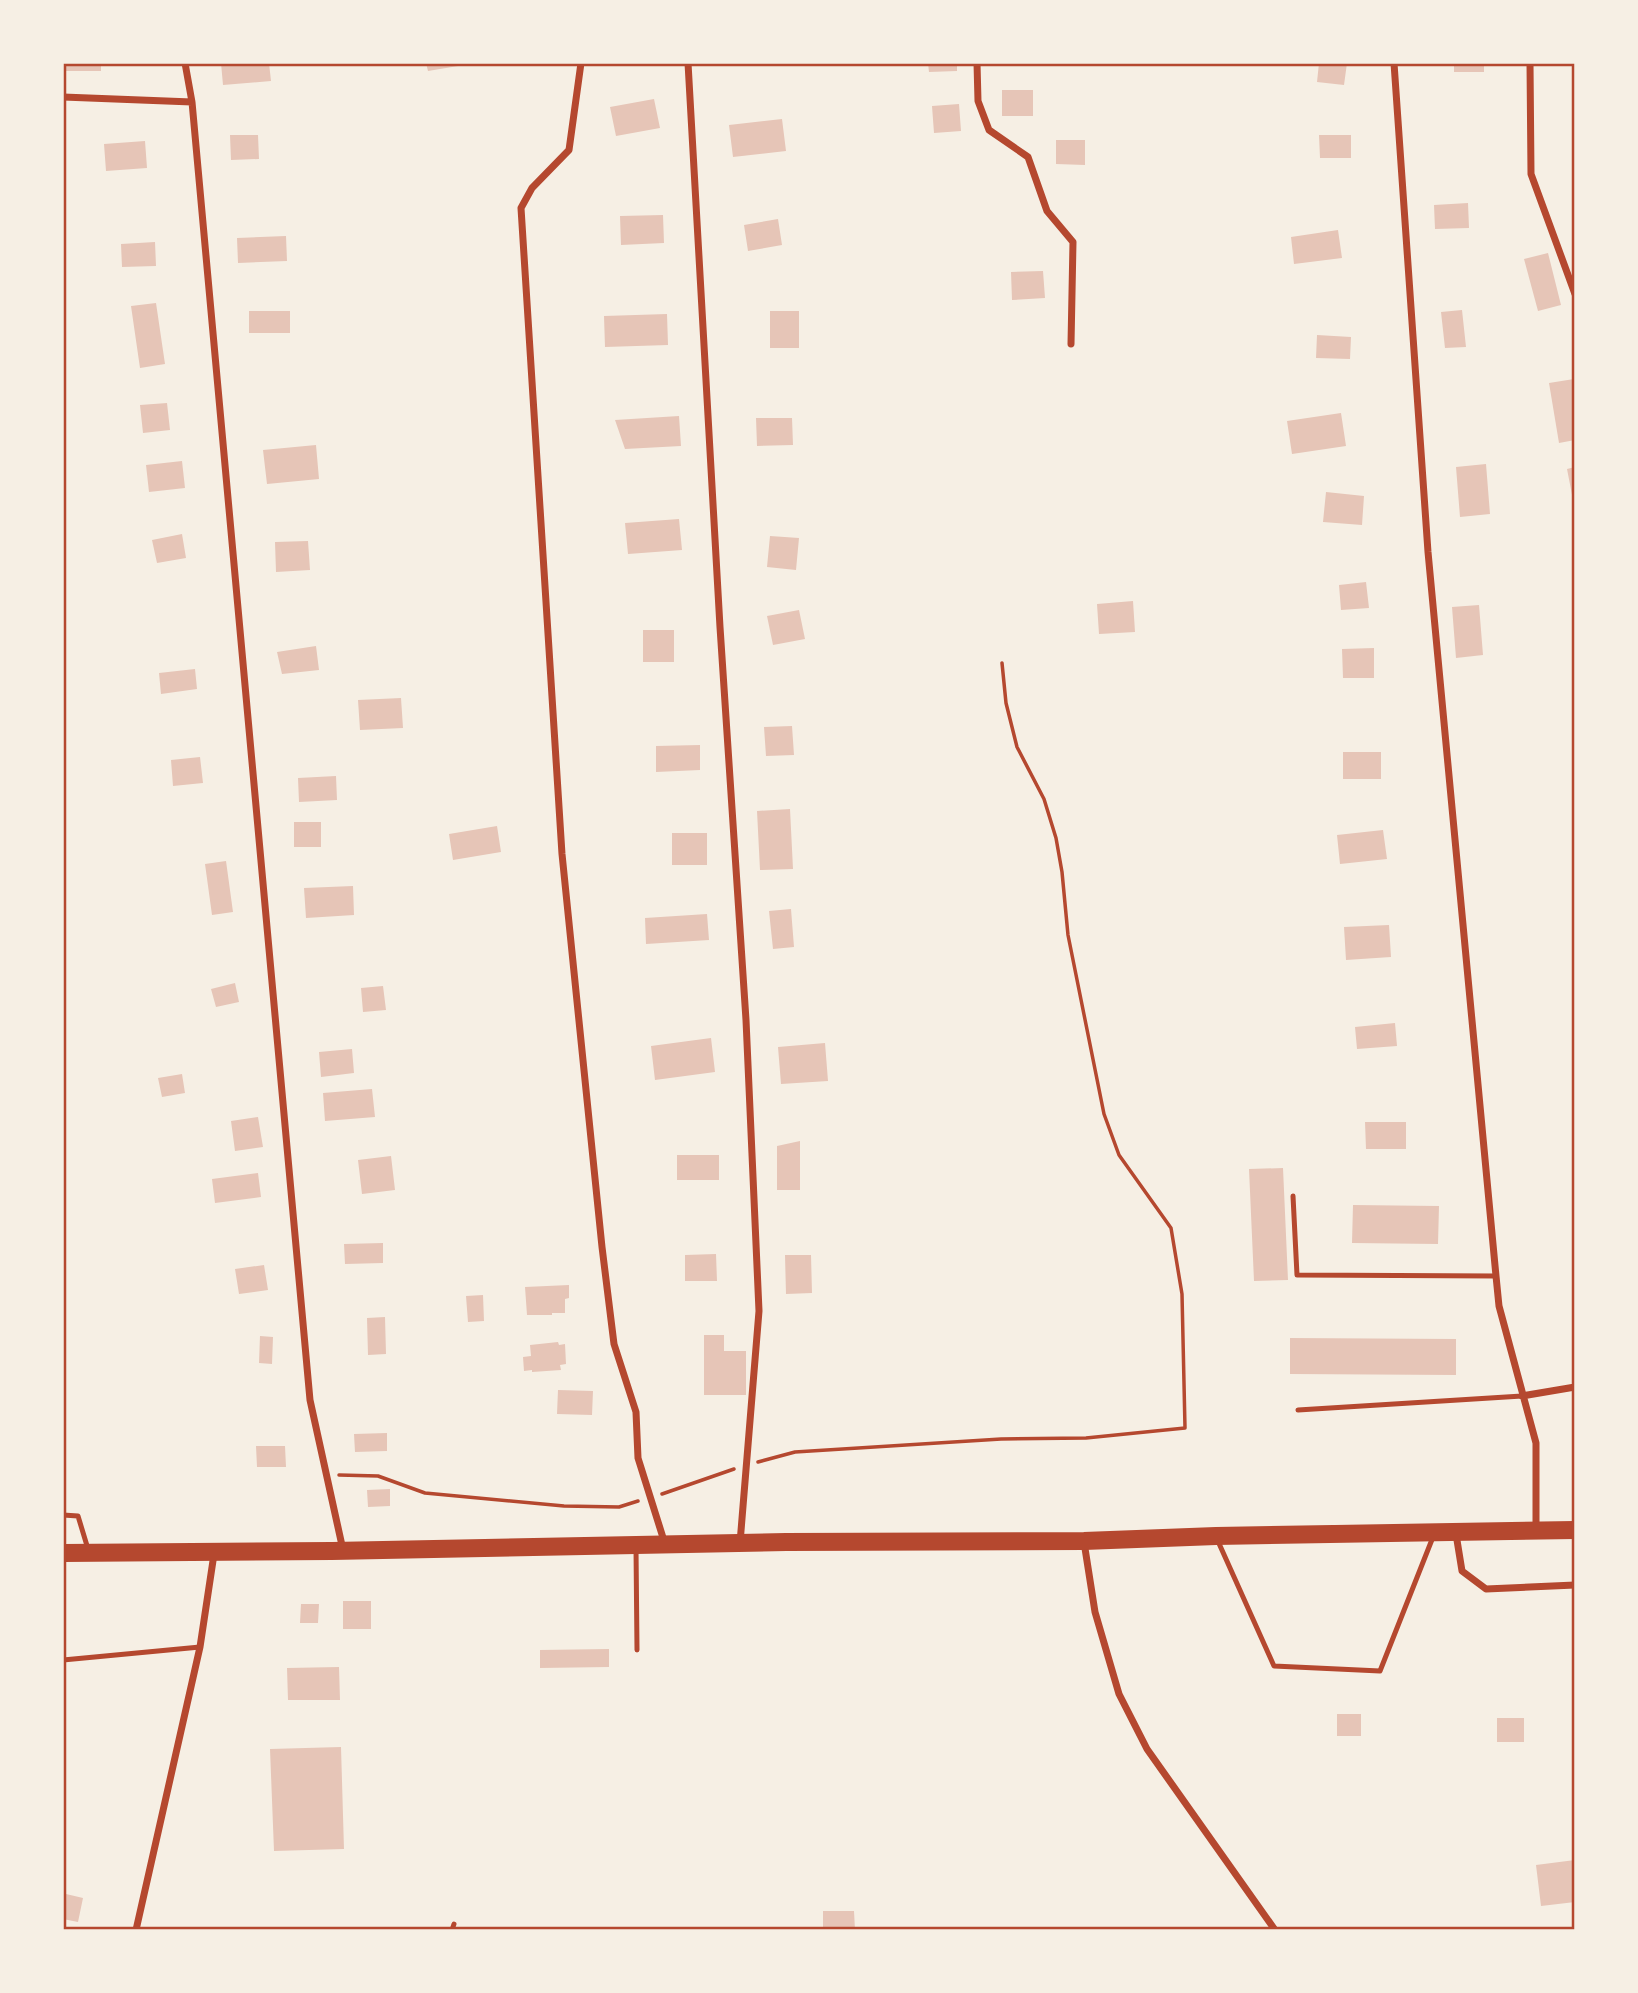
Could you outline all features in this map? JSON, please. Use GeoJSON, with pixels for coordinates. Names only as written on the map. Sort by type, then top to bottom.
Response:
{"type":"FeatureCollection","features":[{"type":"Feature","properties":{"kind":"highway"},"geometry":{"type":"LineString","coordinates":[[63,1553],[1084,1541],[1575,1530]]}},
{"type":"Feature","properties":{"kind":"street"},"geometry":{"type":"LineString","coordinates":[[185,63],[192,102],[310,1400],[343,1551]]}},
{"type":"Feature","properties":{"kind":"street"},"geometry":{"type":"LineString","coordinates":[[580,63],[569,150],[532,188],[521,208],[562,854],[602,1247],[614,1344],[636,1412],[638,1458],[665,1544]]}},
{"type":"Feature","properties":{"kind":"street"},"geometry":{"type":"LineString","coordinates":[[688,63],[720,627],[746,1020],[759,1297],[740,1543]]}},
{"type":"Feature","properties":{"kind":"street"},"geometry":{"type":"LineString","coordinates":[[977,63],[978,101],[989,130],[1028,158],[1047,211],[1073,242],[1071,344]]}},
{"type":"Feature","properties":{"kind":"street"},"geometry":{"type":"LineString","coordinates":[[1394,63],[1428,552],[1496,1276],[1499,1306],[1536,1443],[1536,1531]]}},
{"type":"Feature","properties":{"kind":"street"},"geometry":{"type":"LineString","coordinates":[[1530,63],[1531,174],[1575,294]]}},
{"type":"Feature","properties":{"kind":"street"},"geometry":{"type":"LineString","coordinates":[[63,97],[192,102]]}},
{"type":"Feature","properties":{"kind":"street"},"geometry":{"type":"LineString","coordinates":[[1522,1396],[1575,1387]]}},
{"type":"Feature","properties":{"kind":"street"},"geometry":{"type":"LineString","coordinates":[[1455,1532],[1462,1572],[1486,1589],[1575,1585]]}},
{"type":"Feature","properties":{"kind":"street"},"geometry":{"type":"LineString","coordinates":[[1084,1541],[1095,1612],[1119,1694],[1147,1749],[1275,1930]]}},
{"type":"Feature","properties":{"kind":"street"},"geometry":{"type":"LineString","coordinates":[[136,1930],[200,1647],[214,1552]]}},
{"type":"Feature","properties":{"kind":"lane"},"geometry":{"type":"LineString","coordinates":[[1293,1196],[1297,1275],[1496,1276]]}},
{"type":"Feature","properties":{"kind":"lane"},"geometry":{"type":"LineString","coordinates":[[1298,1410],[1522,1396]]}},
{"type":"Feature","properties":{"kind":"lane"},"geometry":{"type":"LineString","coordinates":[[63,1515],[78,1516],[89,1552]]}},
{"type":"Feature","properties":{"kind":"lane"},"geometry":{"type":"LineString","coordinates":[[1216,1536],[1274,1666],[1380,1671],[1435,1533]]}},
{"type":"Feature","properties":{"kind":"lane"},"geometry":{"type":"LineString","coordinates":[[636,1545],[637,1650]]}},
{"type":"Feature","properties":{"kind":"lane"},"geometry":{"type":"LineString","coordinates":[[63,1660],[200,1647]]}},
{"type":"Feature","properties":{"kind":"path"},"geometry":{"type":"LineString","coordinates":[[326,1473],[378,1476],[425,1493],[564,1506],[619,1507],[746,1465],[795,1452],[989,1440],[1086,1438],[1185,1428],[1182,1294],[1171,1228],[1119,1155],[1104,1114],[1068,935],[1056,838],[1044,799],[1017,747],[1006,703],[1002,663]]}},
{"type":"Feature","properties":{"kind":"building"},"geometry":{"type":"Polygon","coordinates":[[[63,63],[101,63],[101,71],[63,71],[63,63]]]}},
{"type":"Feature","properties":{"kind":"building"},"geometry":{"type":"Polygon","coordinates":[[[221,63],[269,63],[271,81],[223,85],[221,63]]]}},
{"type":"Feature","properties":{"kind":"building"},"geometry":{"type":"Polygon","coordinates":[[[426,63],[470,63],[470,64],[428,71],[426,63]]]}},
{"type":"Feature","properties":{"kind":"building"},"geometry":{"type":"Polygon","coordinates":[[[928,63],[957,63],[957,71],[929,72],[928,63]]]}},
{"type":"Feature","properties":{"kind":"building"},"geometry":{"type":"Polygon","coordinates":[[[1319,63],[1347,63],[1344,85],[1317,82],[1319,63]]]}},
{"type":"Feature","properties":{"kind":"building"},"geometry":{"type":"Polygon","coordinates":[[[1454,63],[1484,63],[1484,72],[1454,72],[1454,63]]]}},
{"type":"Feature","properties":{"kind":"building"},"geometry":{"type":"Polygon","coordinates":[[[1002,90],[1033,90],[1033,116],[1002,116],[1002,90]]]}},
{"type":"Feature","properties":{"kind":"building"},"geometry":{"type":"Polygon","coordinates":[[[654,99],[660,128],[616,136],[610,107],[654,99]]]}},
{"type":"Feature","properties":{"kind":"building"},"geometry":{"type":"Polygon","coordinates":[[[959,104],[961,131],[934,133],[932,106],[959,104]]]}},
{"type":"Feature","properties":{"kind":"building"},"geometry":{"type":"Polygon","coordinates":[[[782,119],[786,151],[733,157],[729,125],[782,119]]]}},
{"type":"Feature","properties":{"kind":"building"},"geometry":{"type":"Polygon","coordinates":[[[230,135],[258,135],[259,159],[231,160],[230,135]]]}},
{"type":"Feature","properties":{"kind":"building"},"geometry":{"type":"Polygon","coordinates":[[[1319,135],[1351,135],[1351,158],[1320,158],[1319,135]]]}},
{"type":"Feature","properties":{"kind":"building"},"geometry":{"type":"Polygon","coordinates":[[[1056,140],[1085,140],[1085,165],[1056,164],[1056,140]]]}},
{"type":"Feature","properties":{"kind":"building"},"geometry":{"type":"Polygon","coordinates":[[[145,141],[147,168],[106,171],[104,144],[145,141]]]}},
{"type":"Feature","properties":{"kind":"building"},"geometry":{"type":"Polygon","coordinates":[[[1468,203],[1469,228],[1435,229],[1434,205],[1468,203]]]}},
{"type":"Feature","properties":{"kind":"building"},"geometry":{"type":"Polygon","coordinates":[[[663,215],[664,243],[621,245],[620,216],[663,215]]]}},
{"type":"Feature","properties":{"kind":"building"},"geometry":{"type":"Polygon","coordinates":[[[778,219],[782,245],[748,251],[744,225],[778,219]]]}},
{"type":"Feature","properties":{"kind":"building"},"geometry":{"type":"Polygon","coordinates":[[[1338,230],[1342,258],[1294,264],[1291,237],[1338,230]]]}},
{"type":"Feature","properties":{"kind":"building"},"geometry":{"type":"Polygon","coordinates":[[[286,236],[287,261],[238,263],[237,238],[286,236]]]}},
{"type":"Feature","properties":{"kind":"building"},"geometry":{"type":"Polygon","coordinates":[[[155,242],[156,266],[122,267],[121,244],[155,242]]]}},
{"type":"Feature","properties":{"kind":"building"},"geometry":{"type":"Polygon","coordinates":[[[1548,253],[1561,305],[1538,311],[1524,259],[1548,253]]]}},
{"type":"Feature","properties":{"kind":"building"},"geometry":{"type":"Polygon","coordinates":[[[1043,271],[1045,298],[1012,300],[1011,272],[1043,271]]]}},
{"type":"Feature","properties":{"kind":"building"},"geometry":{"type":"Polygon","coordinates":[[[156,303],[165,364],[140,368],[131,306],[156,303]]]}},
{"type":"Feature","properties":{"kind":"building"},"geometry":{"type":"Polygon","coordinates":[[[1462,310],[1466,347],[1445,348],[1441,312],[1462,310]]]}},
{"type":"Feature","properties":{"kind":"building"},"geometry":{"type":"Polygon","coordinates":[[[249,311],[290,311],[290,333],[249,333],[249,311]]]}},
{"type":"Feature","properties":{"kind":"building"},"geometry":{"type":"Polygon","coordinates":[[[770,311],[799,311],[799,348],[770,348],[770,311]]]}},
{"type":"Feature","properties":{"kind":"building"},"geometry":{"type":"Polygon","coordinates":[[[667,314],[668,345],[605,347],[604,316],[667,314]]]}},
{"type":"Feature","properties":{"kind":"building"},"geometry":{"type":"Polygon","coordinates":[[[1317,335],[1351,337],[1350,359],[1316,358],[1317,335]]]}},
{"type":"Feature","properties":{"kind":"building"},"geometry":{"type":"Polygon","coordinates":[[[1574,379],[1575,440],[1559,443],[1549,383],[1574,379]]]}},
{"type":"Feature","properties":{"kind":"building"},"geometry":{"type":"Polygon","coordinates":[[[167,403],[170,430],[143,433],[140,405],[167,403]]]}},
{"type":"Feature","properties":{"kind":"building"},"geometry":{"type":"Polygon","coordinates":[[[1341,413],[1346,446],[1292,454],[1287,421],[1341,413]]]}},
{"type":"Feature","properties":{"kind":"building"},"geometry":{"type":"Polygon","coordinates":[[[679,416],[681,446],[625,449],[615,420],[679,416]]]}},
{"type":"Feature","properties":{"kind":"building"},"geometry":{"type":"Polygon","coordinates":[[[756,418],[792,418],[793,445],[757,446],[756,418]]]}},
{"type":"Feature","properties":{"kind":"building"},"geometry":{"type":"Polygon","coordinates":[[[316,445],[319,479],[267,484],[263,450],[316,445]]]}},
{"type":"Feature","properties":{"kind":"building"},"geometry":{"type":"Polygon","coordinates":[[[182,461],[185,488],[149,492],[146,465],[182,461]]]}},
{"type":"Feature","properties":{"kind":"building"},"geometry":{"type":"Polygon","coordinates":[[[1486,464],[1490,514],[1460,517],[1456,467],[1486,464]]]}},
{"type":"Feature","properties":{"kind":"building"},"geometry":{"type":"Polygon","coordinates":[[[1575,467],[1575,505],[1574,505],[1567,469],[1575,467]]]}},
{"type":"Feature","properties":{"kind":"building"},"geometry":{"type":"Polygon","coordinates":[[[1326,492],[1364,496],[1362,525],[1323,522],[1326,492]]]}},
{"type":"Feature","properties":{"kind":"building"},"geometry":{"type":"Polygon","coordinates":[[[679,519],[682,550],[628,554],[625,523],[679,519]]]}},
{"type":"Feature","properties":{"kind":"building"},"geometry":{"type":"Polygon","coordinates":[[[182,534],[186,558],[157,563],[152,540],[182,534]]]}},
{"type":"Feature","properties":{"kind":"building"},"geometry":{"type":"Polygon","coordinates":[[[770,536],[799,538],[796,570],[767,567],[770,536]]]}},
{"type":"Feature","properties":{"kind":"building"},"geometry":{"type":"Polygon","coordinates":[[[308,541],[310,570],[276,572],[275,542],[308,541]]]}},
{"type":"Feature","properties":{"kind":"building"},"geometry":{"type":"Polygon","coordinates":[[[1366,582],[1369,608],[1341,610],[1339,585],[1366,582]]]}},
{"type":"Feature","properties":{"kind":"building"},"geometry":{"type":"Polygon","coordinates":[[[1133,601],[1135,632],[1099,634],[1097,604],[1133,601]]]}},
{"type":"Feature","properties":{"kind":"building"},"geometry":{"type":"Polygon","coordinates":[[[1479,605],[1483,655],[1456,658],[1452,607],[1479,605]]]}},
{"type":"Feature","properties":{"kind":"building"},"geometry":{"type":"Polygon","coordinates":[[[799,610],[805,639],[773,645],[767,616],[799,610]]]}},
{"type":"Feature","properties":{"kind":"building"},"geometry":{"type":"Polygon","coordinates":[[[643,630],[674,630],[674,662],[643,662],[643,630]]]}},
{"type":"Feature","properties":{"kind":"building"},"geometry":{"type":"Polygon","coordinates":[[[316,646],[319,670],[282,674],[277,652],[316,646]]]}},
{"type":"Feature","properties":{"kind":"building"},"geometry":{"type":"Polygon","coordinates":[[[1374,648],[1374,678],[1343,678],[1342,649],[1374,648]]]}},
{"type":"Feature","properties":{"kind":"building"},"geometry":{"type":"Polygon","coordinates":[[[195,669],[197,689],[161,694],[159,673],[195,669]]]}},
{"type":"Feature","properties":{"kind":"building"},"geometry":{"type":"Polygon","coordinates":[[[401,698],[403,728],[360,730],[358,700],[401,698]]]}},
{"type":"Feature","properties":{"kind":"building"},"geometry":{"type":"Polygon","coordinates":[[[792,726],[794,755],[766,756],[764,727],[792,726]]]}},
{"type":"Feature","properties":{"kind":"building"},"geometry":{"type":"Polygon","coordinates":[[[700,745],[700,770],[656,772],[656,746],[700,745]]]}},
{"type":"Feature","properties":{"kind":"building"},"geometry":{"type":"Polygon","coordinates":[[[1343,752],[1381,752],[1381,779],[1343,779],[1343,752]]]}},
{"type":"Feature","properties":{"kind":"building"},"geometry":{"type":"Polygon","coordinates":[[[200,757],[203,783],[173,786],[171,760],[200,757]]]}},
{"type":"Feature","properties":{"kind":"building"},"geometry":{"type":"Polygon","coordinates":[[[336,776],[337,800],[299,802],[298,778],[336,776]]]}},
{"type":"Feature","properties":{"kind":"building"},"geometry":{"type":"Polygon","coordinates":[[[790,809],[793,869],[760,870],[757,811],[790,809]]]}},
{"type":"Feature","properties":{"kind":"building"},"geometry":{"type":"Polygon","coordinates":[[[294,822],[321,822],[321,847],[294,847],[294,822]]]}},
{"type":"Feature","properties":{"kind":"building"},"geometry":{"type":"Polygon","coordinates":[[[497,826],[501,852],[453,860],[449,834],[497,826]]]}},
{"type":"Feature","properties":{"kind":"building"},"geometry":{"type":"Polygon","coordinates":[[[1383,830],[1387,859],[1340,864],[1337,835],[1383,830]]]}},
{"type":"Feature","properties":{"kind":"building"},"geometry":{"type":"Polygon","coordinates":[[[672,833],[707,833],[707,865],[672,865],[672,833]]]}},
{"type":"Feature","properties":{"kind":"building"},"geometry":{"type":"Polygon","coordinates":[[[226,861],[233,912],[212,915],[205,864],[226,861]]]}},
{"type":"Feature","properties":{"kind":"building"},"geometry":{"type":"Polygon","coordinates":[[[353,886],[354,915],[306,918],[304,888],[353,886]]]}},
{"type":"Feature","properties":{"kind":"building"},"geometry":{"type":"Polygon","coordinates":[[[791,909],[794,947],[773,949],[769,911],[791,909]]]}},
{"type":"Feature","properties":{"kind":"building"},"geometry":{"type":"Polygon","coordinates":[[[707,914],[709,940],[646,944],[645,918],[707,914]]]}},
{"type":"Feature","properties":{"kind":"building"},"geometry":{"type":"Polygon","coordinates":[[[1389,925],[1391,957],[1346,960],[1344,927],[1389,925]]]}},
{"type":"Feature","properties":{"kind":"building"},"geometry":{"type":"Polygon","coordinates":[[[235,983],[239,1002],[216,1007],[211,989],[235,983]]]}},
{"type":"Feature","properties":{"kind":"building"},"geometry":{"type":"Polygon","coordinates":[[[383,986],[386,1010],[363,1012],[361,988],[383,986]]]}},
{"type":"Feature","properties":{"kind":"building"},"geometry":{"type":"Polygon","coordinates":[[[1395,1023],[1397,1046],[1357,1049],[1355,1027],[1395,1023]]]}},
{"type":"Feature","properties":{"kind":"building"},"geometry":{"type":"Polygon","coordinates":[[[711,1038],[715,1072],[655,1080],[651,1046],[711,1038]]]}},
{"type":"Feature","properties":{"kind":"building"},"geometry":{"type":"Polygon","coordinates":[[[825,1043],[828,1081],[781,1084],[778,1047],[825,1043]]]}},
{"type":"Feature","properties":{"kind":"building"},"geometry":{"type":"Polygon","coordinates":[[[352,1049],[354,1073],[321,1077],[319,1052],[352,1049]]]}},
{"type":"Feature","properties":{"kind":"building"},"geometry":{"type":"Polygon","coordinates":[[[182,1074],[185,1093],[162,1097],[158,1078],[182,1074]]]}},
{"type":"Feature","properties":{"kind":"building"},"geometry":{"type":"Polygon","coordinates":[[[372,1089],[375,1117],[325,1121],[323,1093],[372,1089]]]}},
{"type":"Feature","properties":{"kind":"building"},"geometry":{"type":"Polygon","coordinates":[[[258,1117],[263,1147],[235,1151],[231,1121],[258,1117]]]}},
{"type":"Feature","properties":{"kind":"building"},"geometry":{"type":"Polygon","coordinates":[[[1365,1122],[1406,1122],[1406,1149],[1366,1149],[1365,1122]]]}},
{"type":"Feature","properties":{"kind":"building"},"geometry":{"type":"Polygon","coordinates":[[[800,1141],[800,1190],[777,1190],[777,1146],[800,1141]]]}},
{"type":"Feature","properties":{"kind":"building"},"geometry":{"type":"Polygon","coordinates":[[[677,1155],[719,1155],[719,1180],[677,1180],[677,1155]]]}},
{"type":"Feature","properties":{"kind":"building"},"geometry":{"type":"Polygon","coordinates":[[[391,1156],[395,1190],[362,1194],[358,1160],[391,1156]]]}},
{"type":"Feature","properties":{"kind":"building"},"geometry":{"type":"Polygon","coordinates":[[[1283,1168],[1288,1280],[1254,1281],[1249,1169],[1283,1168]]]}},
{"type":"Feature","properties":{"kind":"building"},"geometry":{"type":"Polygon","coordinates":[[[258,1173],[261,1197],[215,1203],[212,1179],[258,1173]]]}},
{"type":"Feature","properties":{"kind":"building"},"geometry":{"type":"Polygon","coordinates":[[[1353,1205],[1439,1206],[1438,1244],[1352,1243],[1353,1205]]]}},
{"type":"Feature","properties":{"kind":"building"},"geometry":{"type":"Polygon","coordinates":[[[383,1243],[383,1263],[345,1264],[344,1244],[383,1243]]]}},
{"type":"Feature","properties":{"kind":"building"},"geometry":{"type":"Polygon","coordinates":[[[716,1254],[717,1281],[685,1281],[685,1255],[716,1254]]]}},
{"type":"Feature","properties":{"kind":"building"},"geometry":{"type":"Polygon","coordinates":[[[785,1255],[811,1255],[812,1293],[786,1294],[785,1255]]]}},
{"type":"Feature","properties":{"kind":"building"},"geometry":{"type":"Polygon","coordinates":[[[264,1265],[268,1290],[239,1294],[235,1269],[264,1265]]]}},
{"type":"Feature","properties":{"kind":"building"},"geometry":{"type":"Polygon","coordinates":[[[569,1285],[565,1313],[527,1315],[525,1287],[569,1285]]]}},
{"type":"Feature","properties":{"kind":"building"},"geometry":{"type":"Polygon","coordinates":[[[483,1295],[484,1321],[468,1322],[466,1296],[483,1295]]]}},
{"type":"Feature","properties":{"kind":"building"},"geometry":{"type":"Polygon","coordinates":[[[385,1317],[386,1354],[368,1355],[367,1318],[385,1317]]]}},
{"type":"Feature","properties":{"kind":"building"},"geometry":{"type":"Polygon","coordinates":[[[704,1335],[724,1335],[724,1351],[746,1351],[746,1395],[704,1395],[704,1335]]]}},
{"type":"Feature","properties":{"kind":"building"},"geometry":{"type":"Polygon","coordinates":[[[260,1336],[273,1337],[272,1364],[259,1363],[260,1336]]]}},
{"type":"Feature","properties":{"kind":"building"},"geometry":{"type":"Polygon","coordinates":[[[1290,1338],[1456,1339],[1456,1375],[1290,1374],[1290,1338]]]}},
{"type":"Feature","properties":{"kind":"building"},"geometry":{"type":"Polygon","coordinates":[[[558,1342],[559,1345],[565,1344],[566,1364],[560,1365],[561,1370],[524,1371],[523,1357],[531,1356],[530,1345],[558,1342]]]}},
{"type":"Feature","properties":{"kind":"building"},"geometry":{"type":"Polygon","coordinates":[[[558,1390],[593,1391],[592,1415],[557,1414],[558,1390]]]}},
{"type":"Feature","properties":{"kind":"building"},"geometry":{"type":"Polygon","coordinates":[[[387,1433],[387,1451],[355,1452],[354,1434],[387,1433]]]}},
{"type":"Feature","properties":{"kind":"building"},"geometry":{"type":"Polygon","coordinates":[[[256,1446],[285,1446],[286,1467],[257,1467],[256,1446]]]}},
{"type":"Feature","properties":{"kind":"building"},"geometry":{"type":"Polygon","coordinates":[[[390,1489],[390,1506],[368,1507],[367,1490],[390,1489]]]}},
{"type":"Feature","properties":{"kind":"building"},"geometry":{"type":"Polygon","coordinates":[[[343,1601],[371,1601],[371,1629],[343,1629],[343,1601]]]}},
{"type":"Feature","properties":{"kind":"building"},"geometry":{"type":"Polygon","coordinates":[[[301,1604],[319,1604],[318,1623],[300,1623],[301,1604]]]}},
{"type":"Feature","properties":{"kind":"building"},"geometry":{"type":"Polygon","coordinates":[[[609,1649],[609,1667],[540,1668],[540,1650],[609,1649]]]}},
{"type":"Feature","properties":{"kind":"building"},"geometry":{"type":"Polygon","coordinates":[[[339,1667],[340,1700],[288,1700],[287,1668],[339,1667]]]}},
{"type":"Feature","properties":{"kind":"building"},"geometry":{"type":"Polygon","coordinates":[[[1337,1714],[1361,1714],[1361,1736],[1337,1736],[1337,1714]]]}},
{"type":"Feature","properties":{"kind":"building"},"geometry":{"type":"Polygon","coordinates":[[[1497,1718],[1524,1718],[1524,1742],[1497,1742],[1497,1718]]]}},
{"type":"Feature","properties":{"kind":"building"},"geometry":{"type":"Polygon","coordinates":[[[341,1747],[344,1849],[274,1851],[270,1749],[341,1747]]]}},
{"type":"Feature","properties":{"kind":"building"},"geometry":{"type":"Polygon","coordinates":[[[1575,1860],[1575,1902],[1541,1906],[1536,1865],[1575,1860]]]}},
{"type":"Feature","properties":{"kind":"building"},"geometry":{"type":"Polygon","coordinates":[[[66,1894],[83,1898],[78,1922],[63,1919],[66,1894]]]}},
{"type":"Feature","properties":{"kind":"building"},"geometry":{"type":"Polygon","coordinates":[[[823,1911],[854,1911],[855,1930],[823,1930],[823,1911]]]}}]}
